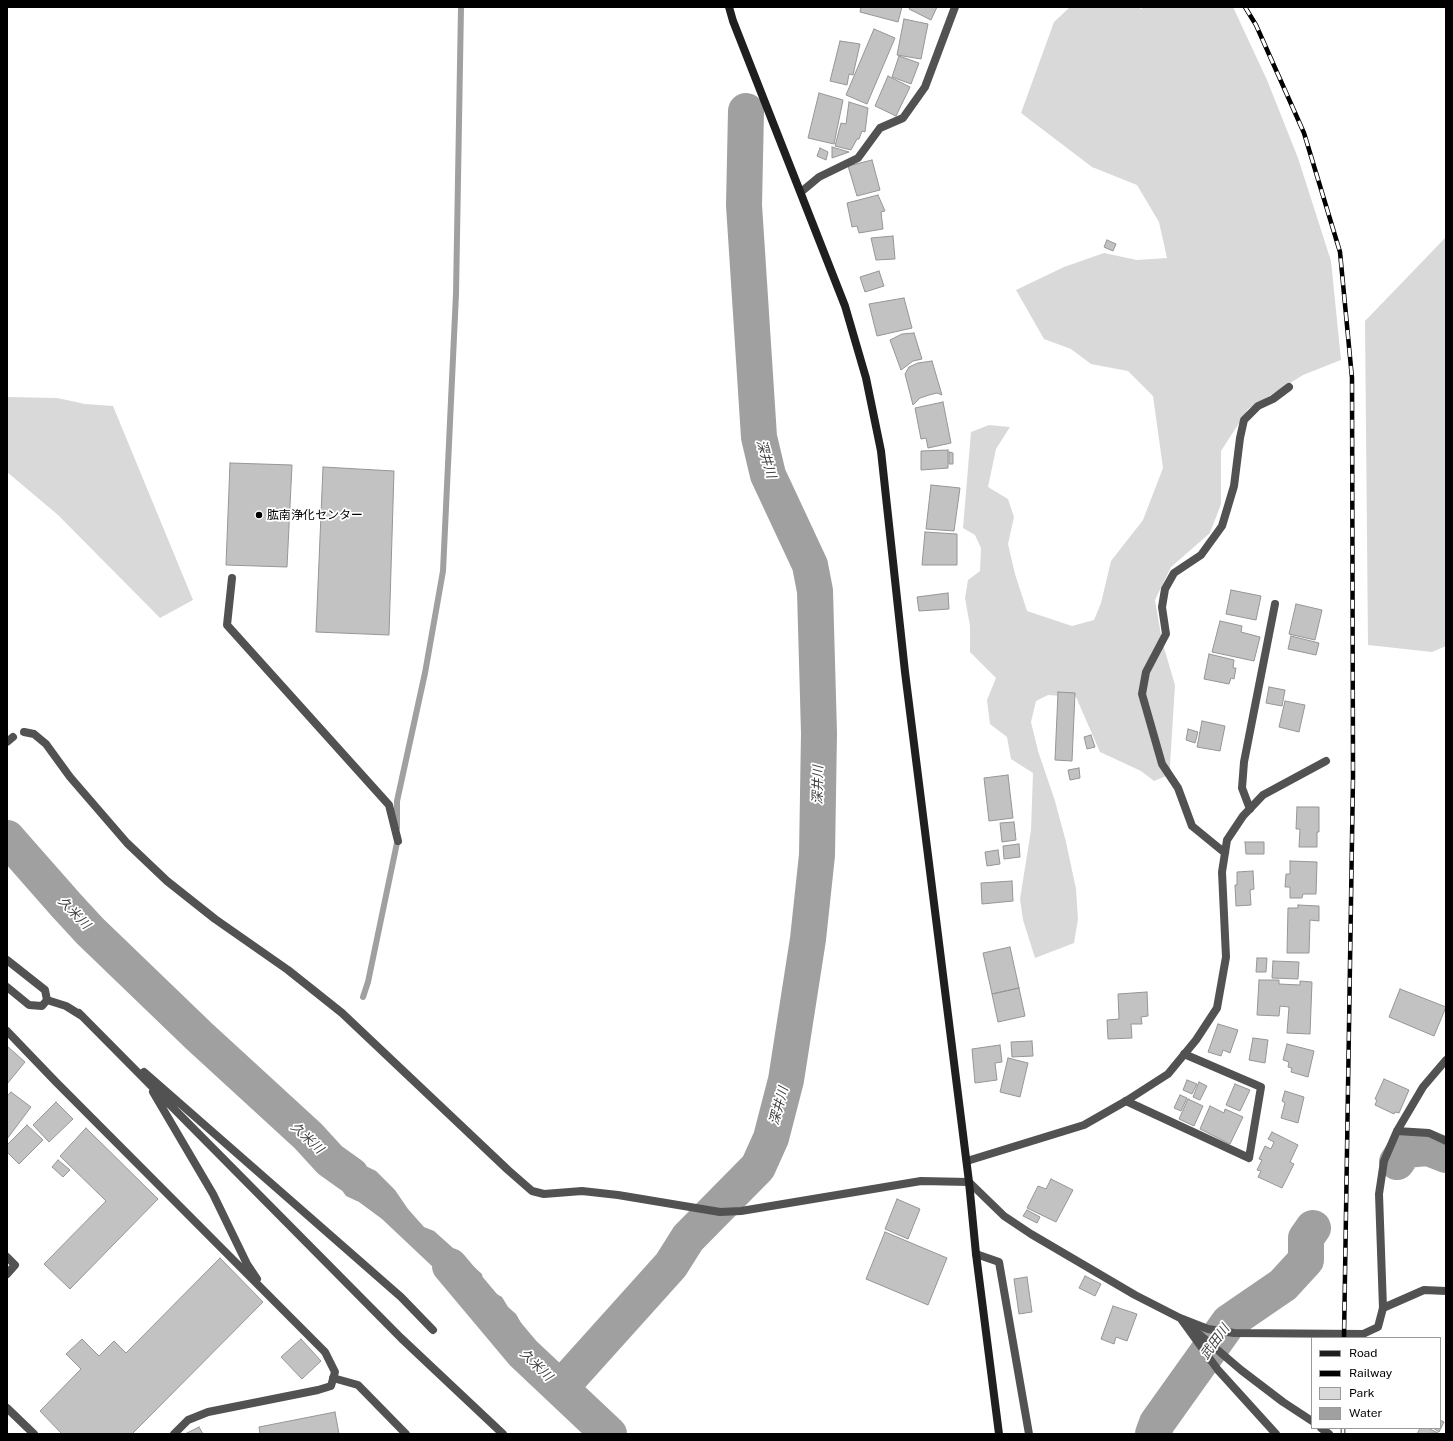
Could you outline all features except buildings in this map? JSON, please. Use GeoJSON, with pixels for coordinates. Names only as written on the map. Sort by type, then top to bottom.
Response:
{"type":"FeatureCollection","features":[{"type":"Feature","properties":{"kind":"street"},"geometry":{"type":"LineString","coordinates":[[729,7],[733,21],[845,306],[866,378],[881,451],[905,672],[967,1161],[976,1254],[999,1434]]}},
{"type":"Feature","properties":{"kind":"street"},"geometry":{"type":"LineString","coordinates":[[801,192],[819,177],[858,158],[880,128],[903,118],[925,87],[955,7]]}},
{"type":"Feature","properties":{"kind":"street"},"geometry":{"type":"LineString","coordinates":[[1225,853],[1192,826],[1178,788],[1162,764],[1142,694],[1146,672],[1166,634],[1162,606],[1165,588],[1174,573],[1201,555],[1222,526],[1234,486],[1240,438],[1244,420],[1258,406],[1273,399],[1289,387]]}},
{"type":"Feature","properties":{"kind":"street"},"geometry":{"type":"LineString","coordinates":[[232,578],[227,626],[389,805],[398,841]]}},
{"type":"Feature","properties":{"kind":"street"},"geometry":{"type":"LineString","coordinates":[[1250,809],[1242,788],[1244,762],[1275,604]]}},
{"type":"Feature","properties":{"kind":"street"},"geometry":{"type":"LineString","coordinates":[[24,732],[34,734],[46,744],[70,777],[122,837],[167,881],[215,918],[288,970],[342,1013],[532,1191],[544,1194],[582,1191],[618,1195],[720,1212],[741,1211],[921,1181],[969,1182],[1004,1216],[1031,1234],[1136,1295],[1180,1318],[1208,1329],[1234,1333],[1363,1334],[1378,1327],[1383,1308],[1379,1194],[1384,1161],[1397,1131],[1423,1087],[1446,1060]]}},
{"type":"Feature","properties":{"kind":"street"},"geometry":{"type":"LineString","coordinates":[[967,1161],[1084,1125],[1126,1101],[1168,1074],[1196,1040],[1217,1008],[1226,957],[1222,872],[1227,840],[1243,816],[1263,795],[1326,761]]}},
{"type":"Feature","properties":{"kind":"street"},"geometry":{"type":"LineString","coordinates":[[7,960],[45,990],[46,1000],[42,1006],[29,1005],[7,987]]}},
{"type":"Feature","properties":{"kind":"street"},"geometry":{"type":"LineString","coordinates":[[46,1000],[66,1006],[79,1013],[213,1134],[401,1297],[433,1330]]}},
{"type":"Feature","properties":{"kind":"street"},"geometry":{"type":"LineString","coordinates":[[79,1013],[401,1338],[503,1434]]}},
{"type":"Feature","properties":{"kind":"street"},"geometry":{"type":"LineString","coordinates":[[7,1031],[61,1088],[325,1352],[335,1372],[331,1386],[318,1390],[208,1412],[188,1420],[174,1434]]}},
{"type":"Feature","properties":{"kind":"street"},"geometry":{"type":"LineString","coordinates":[[1126,1101],[1249,1158],[1261,1087],[1184,1054]]}},
{"type":"Feature","properties":{"kind":"street"},"geometry":{"type":"LineString","coordinates":[[146,1081],[213,1194],[247,1264],[265,1292]]}},
{"type":"Feature","properties":{"kind":"street"},"geometry":{"type":"LineString","coordinates":[[1397,1131],[1429,1133],[1446,1141]]}},
{"type":"Feature","properties":{"kind":"street"},"geometry":{"type":"LineString","coordinates":[[976,1254],[998,1262],[1003,1280],[1029,1434]]}},
{"type":"Feature","properties":{"kind":"street"},"geometry":{"type":"LineString","coordinates":[[7,1257],[15,1265],[7,1274]]}},
{"type":"Feature","properties":{"kind":"street"},"geometry":{"type":"LineString","coordinates":[[1383,1308],[1424,1290],[1446,1291]]}},
{"type":"Feature","properties":{"kind":"street"},"geometry":{"type":"LineString","coordinates":[[1180,1318],[1241,1370],[1311,1421]]}},
{"type":"Feature","properties":{"kind":"street"},"geometry":{"type":"LineString","coordinates":[[1180,1318],[1218,1370],[1276,1434]]}},
{"type":"Feature","properties":{"kind":"street"},"geometry":{"type":"LineString","coordinates":[[333,1378],[358,1385],[406,1434]]}},
{"type":"Feature","properties":{"kind":"street"},"geometry":{"type":"LineString","coordinates":[[7,1408],[34,1434]]}},
{"type":"Feature","properties":{"kind":"green space"},"geometry":{"type":"Polygon","coordinates":[[[1070,7],[1138,7],[1141,9],[1143,7],[1233,7],[1267,80],[1298,158],[1331,261],[1341,360],[1303,375],[1248,409],[1221,451],[1221,504],[1210,533],[1171,567],[1155,600],[1162,641],[1175,685],[1170,765],[1171,774],[1154,781],[1141,771],[1100,752],[1076,697],[1048,695],[1036,701],[1031,722],[1038,751],[1055,801],[1066,842],[1076,889],[1078,919],[1074,943],[1035,958],[1023,920],[1020,899],[1031,830],[1033,773],[1011,759],[1007,737],[990,724],[987,700],[996,678],[970,652],[970,626],[965,598],[968,580],[980,571],[981,548],[975,535],[963,528],[971,432],[989,425],[1010,427],[996,449],[988,487],[1008,499],[1014,517],[1008,544],[1015,574],[1027,611],[1072,626],[1094,620],[1101,603],[1111,561],[1143,520],[1163,468],[1153,396],[1128,371],[1091,364],[1071,349],[1044,339],[1016,290],[1064,267],[1104,253],[1137,260],[1167,258],[1159,222],[1137,185],[1092,167],[1021,113],[1054,22],[1070,7]]]}},
{"type":"Feature","properties":{"kind":"green space"},"geometry":{"type":"Polygon","coordinates":[[[1446,237],[1446,646],[1432,652],[1368,645],[1365,321],[1446,237]]]}},
{"type":"Feature","properties":{"kind":"green space"},"geometry":{"type":"Polygon","coordinates":[[[7,397],[57,398],[85,404],[113,406],[193,600],[160,618],[58,515],[7,472],[7,397]]]}},
{"type":"Feature","properties":{"kind":"water"},"geometry":{"type":"Polygon","coordinates":[[[306,1142],[326,1142],[343,1155],[376,1171],[395,1190],[408,1209],[424,1227],[434,1231],[482,1274],[483,1280],[493,1292],[502,1297],[508,1307],[516,1314],[538,1353],[552,1368],[590,1340],[604,1354],[577,1394],[595,1414],[619,1434],[592,1434],[579,1423],[563,1407],[515,1336],[503,1311],[493,1305],[459,1300],[450,1291],[452,1285],[382,1219],[359,1202],[346,1196],[331,1175],[303,1144],[306,1142]]]}},
{"type":"Feature","properties":{"kind":"waterway"},"geometry":{"type":"LineString","coordinates":[[397,828],[397,801],[425,673],[443,571],[456,294],[461,7]]}},
{"type":"Feature","properties":{"kind":"waterway","name":"深井川"},"geometry":{"type":"LineString","coordinates":[[564,1384],[671,1265],[688,1238],[758,1167],[771,1138],[786,1080],[808,939],[817,855],[819,733],[815,591],[810,565],[768,475],[759,437],[744,205],[746,111]]}},
{"type":"Feature","properties":{"kind":"waterway","name":"久米川"},"geometry":{"type":"LineString","coordinates":[[7,838],[90,931],[199,1036],[308,1136],[330,1160],[351,1175]]}},
{"type":"Feature","properties":{"kind":"waterway"},"geometry":{"type":"LineString","coordinates":[[363,997],[368,982],[398,838]]}},
{"type":"Feature","properties":{"kind":"waterway","name":"武田川"},"geometry":{"type":"LineString","coordinates":[[1397,1162],[1405,1150],[1428,1148],[1446,1155]]}},
{"type":"Feature","properties":{"kind":"waterway","name":"武田川"},"geometry":{"type":"LineString","coordinates":[[1153,1434],[1157,1423],[1229,1322],[1283,1285],[1306,1260],[1306,1238],[1313,1228]]}},
{"type":"Feature","properties":{"kind":"waterway","name":"久米川"},"geometry":{"type":"LineString","coordinates":[[450,1266],[523,1353],[609,1434]]}},
{"type":"Feature","properties":{"kind":"railway"},"geometry":{"type":"LineString","coordinates":[[1245,7],[1256,25],[1304,133],[1340,252],[1352,378],[1353,777],[1344,1337]]}},
{"type":"Feature","properties":{"kind":"railway"},"geometry":{"type":"LineString","coordinates":[[1343,1429],[1343,1434]]}},
{"type":"Feature","properties":{"kind":"place","name":"肱南浄化センター"},"geometry":{"type":"Point","coordinates":[259,515]}}]}
